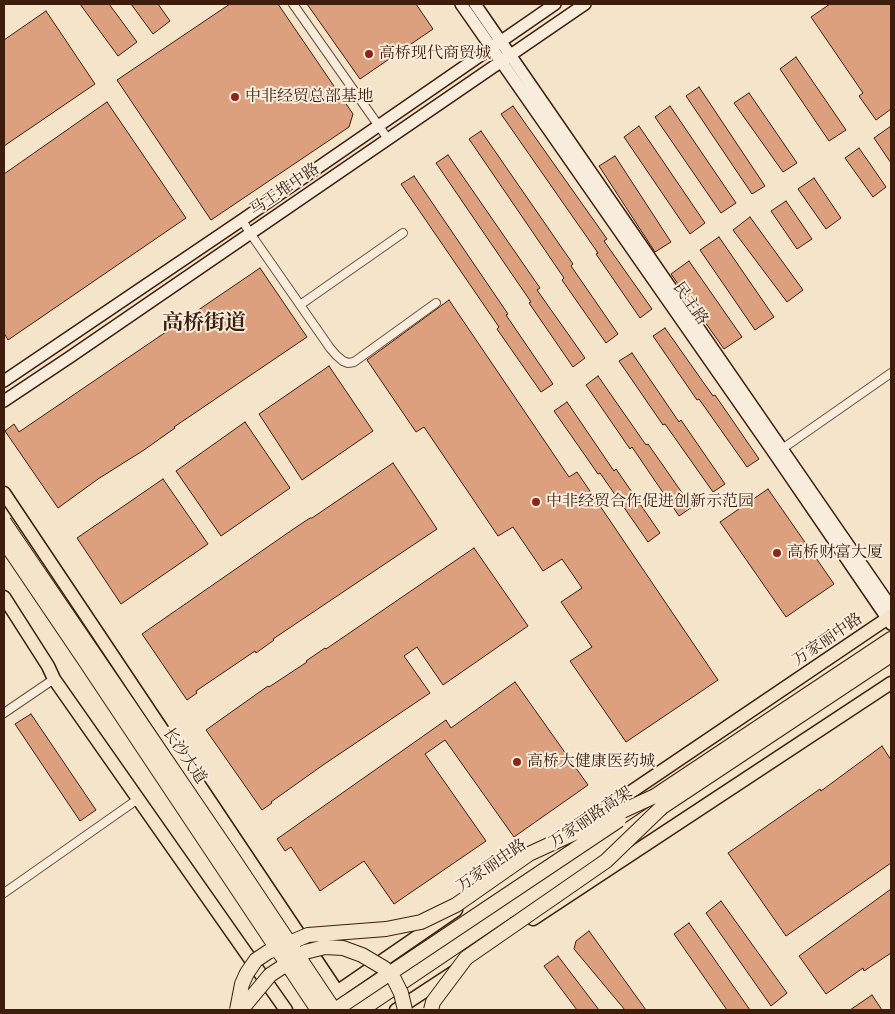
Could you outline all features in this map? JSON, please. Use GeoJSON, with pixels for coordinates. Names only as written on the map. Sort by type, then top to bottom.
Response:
{"type":"FeatureCollection","features":[{"type":"Feature","properties":{"kind":"highway","name":"长沙大道"},"geometry":{"type":"LineString","coordinates":[[4,522],[335,1010]]}},
{"type":"Feature","properties":{"kind":"highway","name":"长沙大道"},"geometry":{"type":"LineString","coordinates":[[4,541],[318,1010]]}},
{"type":"Feature","properties":{"kind":"highway","name":"万家丽路高架"},"geometry":{"type":"LineString","coordinates":[[361,1010],[891,639]]}},
{"type":"Feature","properties":{"kind":"highway","name":"万家丽路高架"},"geometry":{"type":"LineString","coordinates":[[335,1010],[659,801],[891,656]]}},
{"type":"Feature","properties":{"kind":"highway"},"geometry":{"type":"LineString","coordinates":[[237,1010],[242,984],[247,973],[256,960],[268,952],[308,935],[386,929],[420,922],[456,905],[529,854],[659,801]]}},
{"type":"Feature","properties":{"kind":"highway"},"geometry":{"type":"LineString","coordinates":[[431,1010],[433,1002],[466,958],[606,862],[659,801]]}},
{"type":"Feature","properties":{"kind":"highway"},"geometry":{"type":"LineString","coordinates":[[241,1010],[270,975],[305,952],[325,947],[343,948],[362,955],[384,968],[394,979],[401,993],[405,1010]]}},
{"type":"Feature","properties":{"kind":"main road"},"geometry":{"type":"LineString","coordinates":[[4,493],[337,990],[353,1010]]}},
{"type":"Feature","properties":{"kind":"main road"},"geometry":{"type":"LineString","coordinates":[[4,598],[48,666],[54,679],[286,1010]]}},
{"type":"Feature","properties":{"kind":"main road","name":"万家丽中路"},"geometry":{"type":"LineString","coordinates":[[311,1010],[337,990],[890,616]]}},
{"type":"Feature","properties":{"kind":"main road"},"geometry":{"type":"LineString","coordinates":[[396,1010],[891,683]]}},
{"type":"Feature","properties":{"kind":"street"},"geometry":{"type":"LineString","coordinates":[[293,4],[388,139]]}},
{"type":"Feature","properties":{"kind":"street","name":"民主路"},"geometry":{"type":"LineString","coordinates":[[461,4],[496,45],[772,450],[890,616]]}},
{"type":"Feature","properties":{"kind":"street","name":"民主路"},"geometry":{"type":"LineString","coordinates":[[475,4],[496,45]]}},
{"type":"Feature","properties":{"kind":"street","name":"马王堆中路"},"geometry":{"type":"LineString","coordinates":[[4,381],[242,220],[555,4]]}},
{"type":"Feature","properties":{"kind":"street","name":"马王堆中路"},"geometry":{"type":"LineString","coordinates":[[4,401],[585,4]]}},
{"type":"Feature","properties":{"kind":"street","name":"民主路"},"geometry":{"type":"LineString","coordinates":[[505,58],[782,449],[890,616]]}},
{"type":"Feature","properties":{"kind":"street"},"geometry":{"type":"LineString","coordinates":[[242,220],[300,305],[336,355],[343,361],[348,363],[354,362],[436,303]]}},
{"type":"Feature","properties":{"kind":"street"},"geometry":{"type":"LineString","coordinates":[[300,305],[403,233]]}},
{"type":"Feature","properties":{"kind":"street"},"geometry":{"type":"LineString","coordinates":[[782,449],[891,373]]}},
{"type":"Feature","properties":{"kind":"street"},"geometry":{"type":"LineString","coordinates":[[4,713],[54,679]]}},
{"type":"Feature","properties":{"kind":"street"},"geometry":{"type":"LineString","coordinates":[[4,893],[138,799]]}},
{"type":"Feature","properties":{"kind":"building"},"geometry":{"type":"Polygon","coordinates":[[[80,4],[109,4],[137,42],[118,56],[80,4]]]}},
{"type":"Feature","properties":{"kind":"building"},"geometry":{"type":"Polygon","coordinates":[[[131,4],[158,4],[170,21],[153,34],[131,4]]]}},
{"type":"Feature","properties":{"kind":"building","name":"中非经贸总部基地"},"geometry":{"type":"Polygon","coordinates":[[[230,4],[278,4],[353,114],[349,127],[211,220],[117,80],[230,4]]]}},
{"type":"Feature","properties":{"kind":"building","name":"高桥现代商贸城"},"geometry":{"type":"Polygon","coordinates":[[[307,4],[416,4],[433,29],[360,79],[307,4]]]}},
{"type":"Feature","properties":{"kind":"building"},"geometry":{"type":"Polygon","coordinates":[[[830,4],[891,4],[891,109],[876,120],[859,96],[863,93],[811,17],[830,4]]]}},
{"type":"Feature","properties":{"kind":"building"},"geometry":{"type":"Polygon","coordinates":[[[46,11],[95,84],[4,146],[4,40],[46,11]]]}},
{"type":"Feature","properties":{"kind":"building"},"geometry":{"type":"Polygon","coordinates":[[[796,57],[846,130],[829,141],[780,69],[796,57]]]}},
{"type":"Feature","properties":{"kind":"building"},"geometry":{"type":"Polygon","coordinates":[[[699,87],[765,186],[752,194],[686,96],[699,87]]]}},
{"type":"Feature","properties":{"kind":"building"},"geometry":{"type":"Polygon","coordinates":[[[749,93],[797,163],[783,172],[734,103],[749,93]]]}},
{"type":"Feature","properties":{"kind":"building"},"geometry":{"type":"Polygon","coordinates":[[[107,102],[186,218],[8,340],[4,333],[4,174],[107,102]]]}},
{"type":"Feature","properties":{"kind":"building"},"geometry":{"type":"Polygon","coordinates":[[[513,106],[607,239],[604,241],[652,309],[640,318],[596,254],[598,253],[501,114],[513,106]]]}},
{"type":"Feature","properties":{"kind":"building"},"geometry":{"type":"Polygon","coordinates":[[[670,106],[736,203],[721,213],[655,117],[670,106]]]}},
{"type":"Feature","properties":{"kind":"building"},"geometry":{"type":"Polygon","coordinates":[[[639,126],[705,223],[690,234],[624,137],[639,126]]]}},
{"type":"Feature","properties":{"kind":"building"},"geometry":{"type":"Polygon","coordinates":[[[891,126],[891,163],[874,138],[891,126]]]}},
{"type":"Feature","properties":{"kind":"building"},"geometry":{"type":"Polygon","coordinates":[[[481,131],[573,264],[571,266],[618,334],[606,343],[469,139],[481,131]]]}},
{"type":"Feature","properties":{"kind":"building"},"geometry":{"type":"Polygon","coordinates":[[[859,148],[886,187],[873,197],[845,158],[859,148]]]}},
{"type":"Feature","properties":{"kind":"building"},"geometry":{"type":"Polygon","coordinates":[[[448,155],[540,288],[537,290],[585,358],[573,367],[436,163],[448,155]]]}},
{"type":"Feature","properties":{"kind":"building"},"geometry":{"type":"Polygon","coordinates":[[[615,156],[671,242],[655,252],[599,166],[615,156]]]}},
{"type":"Feature","properties":{"kind":"building"},"geometry":{"type":"Polygon","coordinates":[[[414,176],[553,384],[541,392],[401,184],[414,176]]]}},
{"type":"Feature","properties":{"kind":"building"},"geometry":{"type":"Polygon","coordinates":[[[814,178],[841,218],[826,229],[798,189],[814,178]]]}},
{"type":"Feature","properties":{"kind":"building"},"geometry":{"type":"Polygon","coordinates":[[[786,201],[812,239],[797,249],[771,211],[786,201]]]}},
{"type":"Feature","properties":{"kind":"building"},"geometry":{"type":"Polygon","coordinates":[[[750,217],[803,290],[787,302],[733,230],[750,217]]]}},
{"type":"Feature","properties":{"kind":"building"},"geometry":{"type":"Polygon","coordinates":[[[719,237],[774,317],[755,330],[700,250],[719,237]]]}},
{"type":"Feature","properties":{"kind":"building"},"geometry":{"type":"Polygon","coordinates":[[[689,261],[742,337],[724,349],[671,274],[689,261]]]}},
{"type":"Feature","properties":{"kind":"building"},"geometry":{"type":"Polygon","coordinates":[[[260,268],[307,337],[58,508],[5,431],[14,424],[19,432],[260,268]]]}},
{"type":"Feature","properties":{"kind":"building","name":"中非经贸合作促进创新示范园"},"geometry":{"type":"Polygon","coordinates":[[[449,300],[569,477],[577,472],[718,680],[626,742],[570,661],[592,647],[561,602],[582,588],[562,559],[543,571],[513,527],[498,536],[424,427],[416,432],[367,360],[449,300]]]}},
{"type":"Feature","properties":{"kind":"building"},"geometry":{"type":"Polygon","coordinates":[[[665,328],[713,396],[715,395],[759,459],[747,467],[699,399],[697,400],[653,336],[665,328]]]}},
{"type":"Feature","properties":{"kind":"building"},"geometry":{"type":"Polygon","coordinates":[[[632,353],[679,422],[681,420],[725,484],[713,492],[665,424],[663,425],[619,361],[632,353]]]}},
{"type":"Feature","properties":{"kind":"building"},"geometry":{"type":"Polygon","coordinates":[[[329,366],[373,431],[302,480],[259,414],[329,366]]]}},
{"type":"Feature","properties":{"kind":"building"},"geometry":{"type":"Polygon","coordinates":[[[598,376],[692,507],[679,516],[632,447],[630,449],[586,385],[598,376]]]}},
{"type":"Feature","properties":{"kind":"building"},"geometry":{"type":"Polygon","coordinates":[[[567,402],[614,471],[616,469],[660,533],[648,542],[554,411],[567,402]]]}},
{"type":"Feature","properties":{"kind":"building"},"geometry":{"type":"Polygon","coordinates":[[[245,422],[290,488],[221,536],[176,471],[245,422]]]}},
{"type":"Feature","properties":{"kind":"building"},"geometry":{"type":"Polygon","coordinates":[[[393,463],[437,529],[273,639],[256,653],[255,651],[196,691],[197,693],[187,700],[142,634],[393,463]]]}},
{"type":"Feature","properties":{"kind":"building"},"geometry":{"type":"Polygon","coordinates":[[[163,479],[208,544],[121,604],[77,538],[163,479]]]}},
{"type":"Feature","properties":{"kind":"building","name":"高桥财富大厦"},"geometry":{"type":"Polygon","coordinates":[[[768,489],[834,584],[786,617],[720,522],[768,489]]]}},
{"type":"Feature","properties":{"kind":"building"},"geometry":{"type":"Polygon","coordinates":[[[474,548],[528,626],[443,685],[417,647],[404,656],[430,693],[323,765],[262,810],[206,730],[268,686],[307,662],[474,548]]]}},
{"type":"Feature","properties":{"kind":"building"},"geometry":{"type":"Polygon","coordinates":[[[515,682],[588,785],[514,837],[445,740],[425,754],[486,841],[394,904],[364,861],[320,891],[291,847],[285,851],[277,839],[446,720],[451,728],[515,682]]]}},
{"type":"Feature","properties":{"kind":"building"},"geometry":{"type":"Polygon","coordinates":[[[31,714],[96,810],[80,821],[15,724],[31,714]]]}},
{"type":"Feature","properties":{"kind":"building"},"geometry":{"type":"Polygon","coordinates":[[[882,746],[891,760],[891,863],[786,936],[728,853],[820,789],[821,791],[882,746]]]}},
{"type":"Feature","properties":{"kind":"building"},"geometry":{"type":"Polygon","coordinates":[[[891,889],[891,953],[864,971],[863,968],[826,994],[799,956],[891,889]]]}},
{"type":"Feature","properties":{"kind":"building"},"geometry":{"type":"Polygon","coordinates":[[[721,901],[787,993],[771,1006],[706,913],[721,901]]]}},
{"type":"Feature","properties":{"kind":"building"},"geometry":{"type":"Polygon","coordinates":[[[689,923],[750,1010],[727,1010],[674,934],[689,923]]]}},
{"type":"Feature","properties":{"kind":"building"},"geometry":{"type":"Polygon","coordinates":[[[589,931],[646,1010],[625,1010],[574,949],[576,941],[589,931]]]}},
{"type":"Feature","properties":{"kind":"building"},"geometry":{"type":"Polygon","coordinates":[[[558,956],[599,1010],[577,1010],[544,966],[558,956]]]}},
{"type":"Feature","properties":{"kind":"building"},"geometry":{"type":"Polygon","coordinates":[[[872,995],[882,1010],[850,1010],[872,995]]]}},
{"type":"Feature","properties":{"kind":"place","name":"高桥现代商贸城"},"geometry":{"type":"Point","coordinates":[369,54]}},
{"type":"Feature","properties":{"kind":"place","name":"中非经贸总部基地"},"geometry":{"type":"Point","coordinates":[235,97]}},
{"type":"Feature","properties":{"kind":"place","name":"中非经贸合作促进创新示范园"},"geometry":{"type":"Point","coordinates":[536,502]}},
{"type":"Feature","properties":{"kind":"place","name":"高桥财富大厦"},"geometry":{"type":"Point","coordinates":[777,553]}},
{"type":"Feature","properties":{"kind":"place","name":"高桥大健康医药城"},"geometry":{"type":"Point","coordinates":[517,762]}},
{"type":"Feature","properties":{"kind":"district","name":"高桥街道"},"geometry":{"type":"Point","coordinates":[204,324]}}]}
